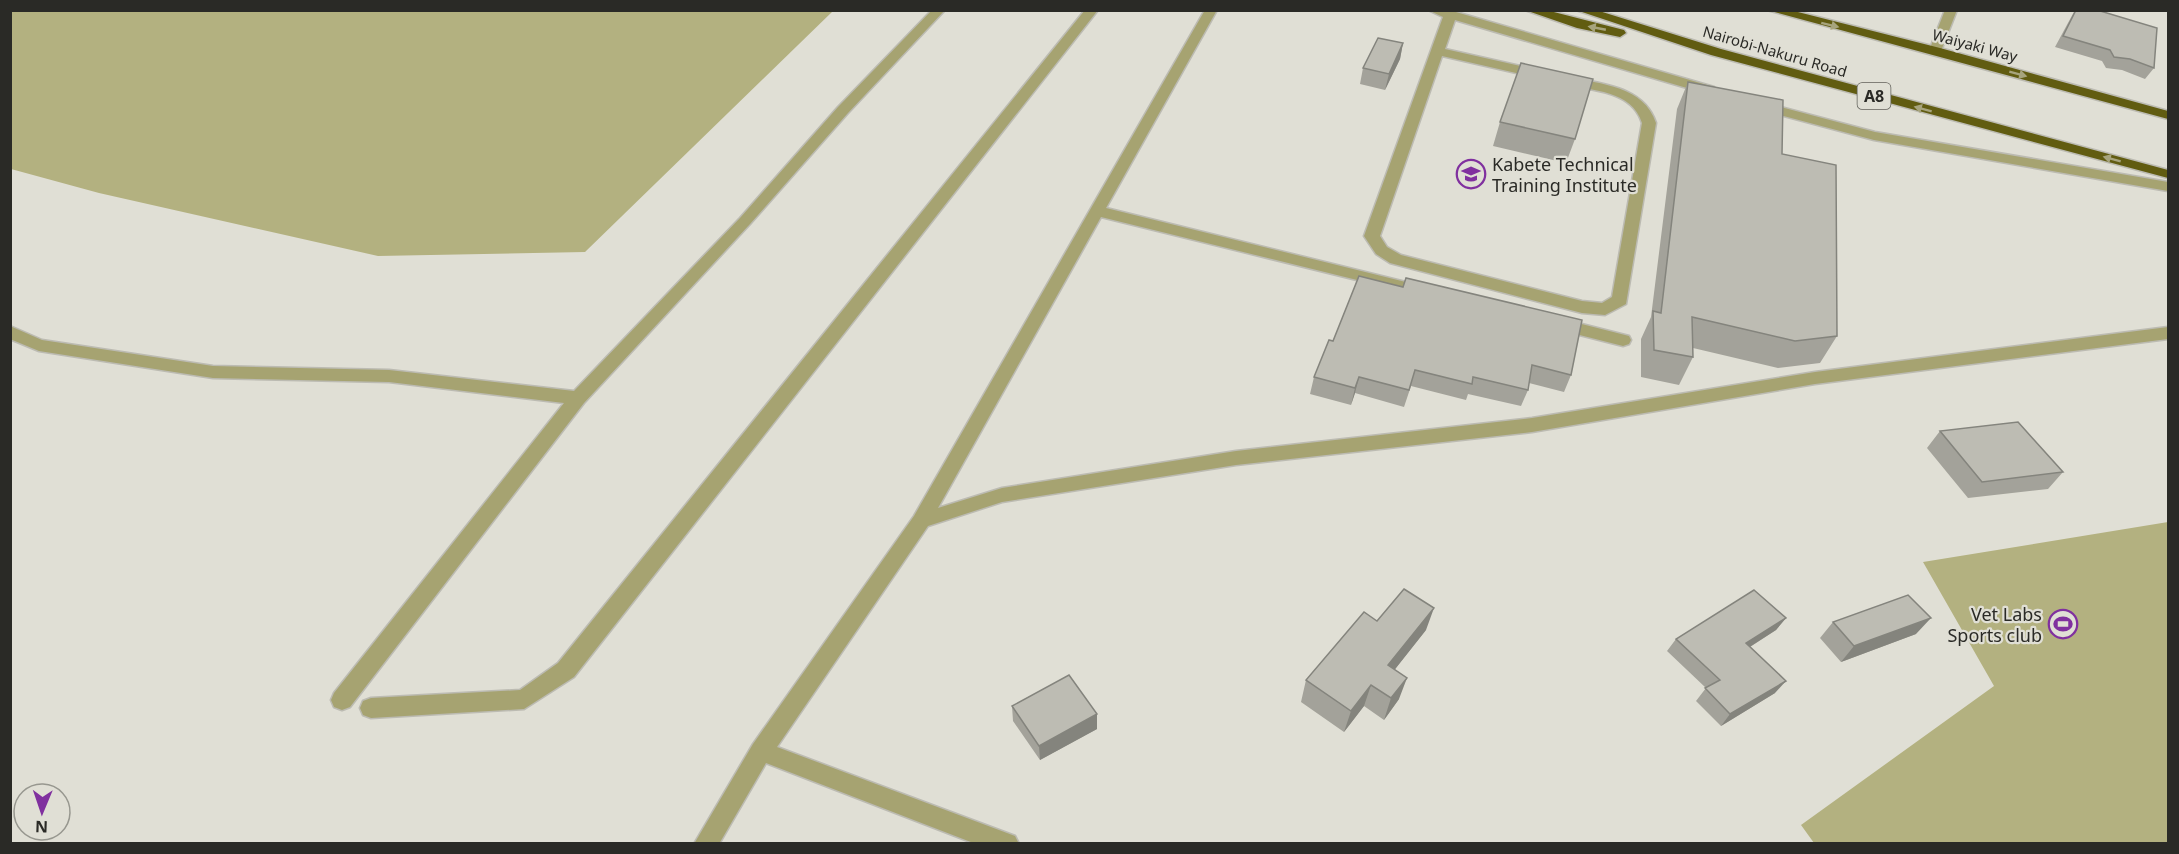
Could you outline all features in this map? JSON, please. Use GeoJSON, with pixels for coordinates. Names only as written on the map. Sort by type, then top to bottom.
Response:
{"type":"FeatureCollection","features":[{"type":"Feature","properties":{"kind":"highway"},"geometry":{"type":"LineString","coordinates":[[1531,10],[1581,25],[1716,52]]}},
{"type":"Feature","properties":{"kind":"highway","name":"Nairobi-Nakuru Road"},"geometry":{"type":"LineString","coordinates":[[1582,10],[1716,52],[2169,174]]}},
{"type":"Feature","properties":{"kind":"highway","name":"Waiyaki Way"},"geometry":{"type":"LineString","coordinates":[[1773,10],[1935,51],[2169,115]]}},
{"type":"Feature","properties":{"kind":"street"},"geometry":{"type":"LineString","coordinates":[[342,700],[578,398],[745,221],[843,110],[939,10]]}},
{"type":"Feature","properties":{"kind":"street"},"geometry":{"type":"LineString","coordinates":[[371,708],[524,699],[566,670],[1092,10]]}},
{"type":"Feature","properties":{"kind":"street"},"geometry":{"type":"LineString","coordinates":[[706,843],[761,751],[921,521],[1211,10]]}},
{"type":"Feature","properties":{"kind":"street"},"geometry":{"type":"LineString","coordinates":[[1434,10],[1726,95]]}},
{"type":"Feature","properties":{"kind":"street"},"geometry":{"type":"LineString","coordinates":[[1935,51],[1951,10]]}},
{"type":"Feature","properties":{"kind":"street"},"geometry":{"type":"LineString","coordinates":[[1438,51],[1617,92],[1638,102],[1648,114],[1649,123],[1620,300],[1605,309],[1582,307],[1396,259],[1379,249],[1372,236],[1450,15]]}},
{"type":"Feature","properties":{"kind":"street"},"geometry":{"type":"LineString","coordinates":[[1749,102],[1874,136],[2169,187]]}},
{"type":"Feature","properties":{"kind":"street"},"geometry":{"type":"LineString","coordinates":[[1097,211],[1440,295]]}},
{"type":"Feature","properties":{"kind":"street"},"geometry":{"type":"LineString","coordinates":[[1543,320],[1623,340]]}},
{"type":"Feature","properties":{"kind":"street"},"geometry":{"type":"LineString","coordinates":[[10,332],[39,345],[213,372],[389,376],[578,398]]}},
{"type":"Feature","properties":{"kind":"street"},"geometry":{"type":"LineString","coordinates":[[921,521],[1002,495],[1236,458],[1532,425],[1815,378],[2169,333]]}},
{"type":"Feature","properties":{"kind":"street"},"geometry":{"type":"LineString","coordinates":[[761,751],[1007,843]]}},
{"type":"Feature","properties":{"kind":"shaded area"},"geometry":{"type":"Polygon","coordinates":[[[10,11],[833,11],[585,252],[378,256],[99,193],[11,169],[10,11]]]}},
{"type":"Feature","properties":{"kind":"shaded area","name":"Vet Labs Sports club"},"geometry":{"type":"Polygon","coordinates":[[[2168,522],[2168,843],[1814,843],[1801,825],[1994,686],[1923,562],[2168,522]]]}},
{"type":"Feature","properties":{"kind":"building"},"geometry":{"type":"Polygon","coordinates":[[[2076,10],[2097,10],[2157,28],[2154,68],[2130,59],[2114,57],[2110,50],[2063,36],[2076,10]]]}},
{"type":"Feature","properties":{"kind":"building"},"geometry":{"type":"Polygon","coordinates":[[[1378,38],[1403,43],[1389,74],[1363,68],[1378,38]]]}},
{"type":"Feature","properties":{"kind":"building"},"geometry":{"type":"Polygon","coordinates":[[[1521,63],[1593,79],[1575,139],[1500,122],[1521,63]]]}},
{"type":"Feature","properties":{"kind":"building"},"geometry":{"type":"Polygon","coordinates":[[[1688,82],[1783,100],[1782,154],[1836,165],[1837,336],[1795,341],[1692,317],[1693,357],[1654,350],[1653,311],[1661,313],[1688,82]]]}},
{"type":"Feature","properties":{"kind":"building"},"geometry":{"type":"Polygon","coordinates":[[[1359,276],[1403,287],[1406,278],[1582,320],[1571,375],[1532,365],[1528,390],[1473,377],[1472,384],[1415,370],[1409,390],[1359,377],[1355,388],[1314,377],[1329,340],[1333,341],[1359,276]]]}},
{"type":"Feature","properties":{"kind":"building"},"geometry":{"type":"Polygon","coordinates":[[[2018,422],[2063,472],[1982,482],[1940,431],[2018,422]]]}},
{"type":"Feature","properties":{"kind":"building"},"geometry":{"type":"Polygon","coordinates":[[[1404,589],[1434,608],[1388,665],[1407,678],[1391,698],[1371,685],[1351,711],[1306,680],[1364,612],[1377,621],[1404,589]]]}},
{"type":"Feature","properties":{"kind":"building"},"geometry":{"type":"Polygon","coordinates":[[[1754,590],[1786,618],[1746,643],[1786,681],[1730,714],[1705,688],[1720,680],[1676,639],[1754,590]]]}},
{"type":"Feature","properties":{"kind":"building"},"geometry":{"type":"Polygon","coordinates":[[[1908,595],[1931,618],[1854,646],[1833,622],[1908,595]]]}},
{"type":"Feature","properties":{"kind":"building"},"geometry":{"type":"Polygon","coordinates":[[[1069,675],[1097,714],[1039,746],[1012,706],[1069,675]]]}},
{"type":"Feature","properties":{"kind":"place","name":"Kabete Technical Training Institute"},"geometry":{"type":"Point","coordinates":[1471,174]}},
{"type":"Feature","properties":{"kind":"place","name":"Vet Labs Sports club"},"geometry":{"type":"Point","coordinates":[2063,624]}}]}
